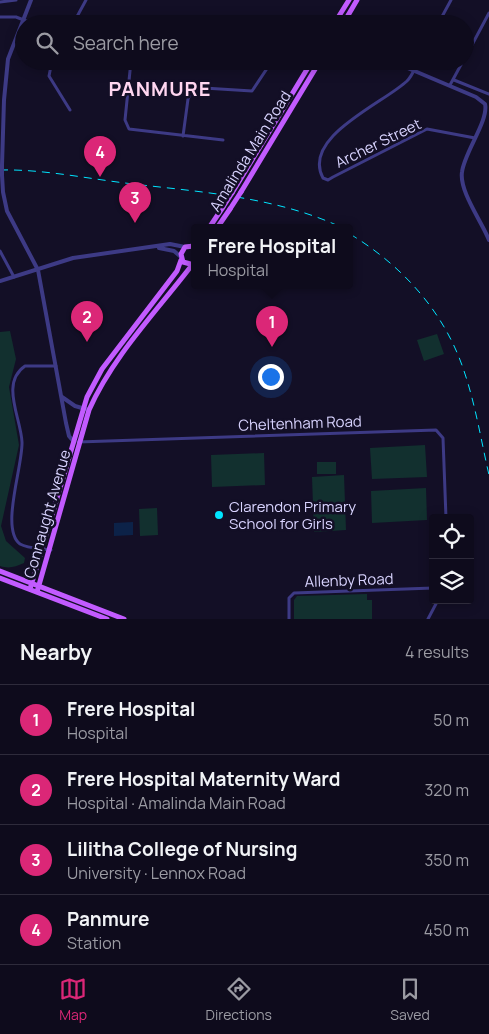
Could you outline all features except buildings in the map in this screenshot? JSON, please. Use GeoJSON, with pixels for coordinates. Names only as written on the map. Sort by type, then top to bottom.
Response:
{"type":"FeatureCollection","features":[{"type":"Feature","properties":{"kind":"main road"},"geometry":{"type":"LineString","coordinates":[[340,15],[349,0]]}},
{"type":"Feature","properties":{"kind":"main road"},"geometry":{"type":"LineString","coordinates":[[348,15],[357,0]]}},
{"type":"Feature","properties":{"kind":"main road","name":"Amalinda Main Road"},"geometry":{"type":"LineString","coordinates":[[212,224],[307,70]]}},
{"type":"Feature","properties":{"kind":"main road","name":"Amalinda Main Road"},"geometry":{"type":"LineString","coordinates":[[220,224],[315,70]]}},
{"type":"Feature","properties":{"kind":"main road"},"geometry":{"type":"LineString","coordinates":[[74,442],[82,408],[102,369],[177,271],[181,259],[191,245]]}},
{"type":"Feature","properties":{"kind":"main road"},"geometry":{"type":"LineString","coordinates":[[181,259],[186,264],[191,265]]}},
{"type":"Feature","properties":{"kind":"main road"},"geometry":{"type":"LineString","coordinates":[[80,442],[89,410],[98,391],[123,352],[191,267]]}},
{"type":"Feature","properties":{"kind":"main road","name":"Connaught Avenue"},"geometry":{"type":"LineString","coordinates":[[31,587],[44,549],[74,442]]}},
{"type":"Feature","properties":{"kind":"main road","name":"Connaught Avenue"},"geometry":{"type":"LineString","coordinates":[[38,589],[51,550],[80,442]]}},
{"type":"Feature","properties":{"kind":"main road"},"geometry":{"type":"LineString","coordinates":[[0,571],[31,587]]}},
{"type":"Feature","properties":{"kind":"main road"},"geometry":{"type":"LineString","coordinates":[[0,578],[38,589],[107,619]]}},
{"type":"Feature","properties":{"kind":"main road"},"geometry":{"type":"LineString","coordinates":[[99,615],[124,619]]}},
{"type":"Feature","properties":{"kind":"street"},"geometry":{"type":"LineString","coordinates":[[0,2],[16,0]]}},
{"type":"Feature","properties":{"kind":"street","name":"Connaught Avenue"},"geometry":{"type":"LineString","coordinates":[[24,15],[30,0]]}},
{"type":"Feature","properties":{"kind":"street"},"geometry":{"type":"LineString","coordinates":[[78,15],[86,0]]}},
{"type":"Feature","properties":{"kind":"street"},"geometry":{"type":"LineString","coordinates":[[443,15],[451,0]]}},
{"type":"Feature","properties":{"kind":"street"},"geometry":{"type":"LineString","coordinates":[[474,41],[489,13]]}},
{"type":"Feature","properties":{"kind":"street"},"geometry":{"type":"LineString","coordinates":[[0,17],[15,18]]}},
{"type":"Feature","properties":{"kind":"street","name":"Connaught Avenue"},"geometry":{"type":"LineString","coordinates":[[15,40],[7,68],[2,165],[3,192],[8,211],[38,270],[68,431],[74,442]]}},
{"type":"Feature","properties":{"kind":"street"},"geometry":{"type":"LineString","coordinates":[[50,70],[49,76],[70,110]]}},
{"type":"Feature","properties":{"kind":"street"},"geometry":{"type":"LineString","coordinates":[[130,70],[125,120],[127,127],[134,131],[223,140]]}},
{"type":"Feature","properties":{"kind":"street"},"geometry":{"type":"LineString","coordinates":[[183,136],[188,99],[192,91],[204,88],[252,91],[266,70]]}},
{"type":"Feature","properties":{"kind":"street"},"geometry":{"type":"LineString","coordinates":[[414,70],[479,98],[488,107],[487,114],[463,164],[461,179],[489,240]]}},
{"type":"Feature","properties":{"kind":"street","name":"Archer Street"},"geometry":{"type":"LineString","coordinates":[[414,70],[407,81],[339,130],[326,142],[321,157],[320,170],[323,178],[333,177],[427,129],[475,138]]}},
{"type":"Feature","properties":{"kind":"street"},"geometry":{"type":"LineString","coordinates":[[450,85],[459,70]]}},
{"type":"Feature","properties":{"kind":"street"},"geometry":{"type":"LineString","coordinates":[[454,80],[489,94]]}},
{"type":"Feature","properties":{"kind":"street"},"geometry":{"type":"LineString","coordinates":[[0,281],[73,258],[175,244],[191,245]]}},
{"type":"Feature","properties":{"kind":"street"},"geometry":{"type":"LineString","coordinates":[[154,248],[171,250],[181,259]]}},
{"type":"Feature","properties":{"kind":"street"},"geometry":{"type":"LineString","coordinates":[[0,251],[14,278]]}},
{"type":"Feature","properties":{"kind":"street"},"geometry":{"type":"LineString","coordinates":[[51,550],[22,545],[13,538],[10,532],[12,490],[22,449],[12,386],[16,374],[25,366],[56,366]]}},
{"type":"Feature","properties":{"kind":"street"},"geometry":{"type":"LineString","coordinates":[[62,397],[89,410]]}},
{"type":"Feature","properties":{"kind":"street","name":"Cheltenham Road"},"geometry":{"type":"LineString","coordinates":[[74,442],[436,430],[443,438],[446,514]]}},
{"type":"Feature","properties":{"kind":"street","name":"Allenby Road"},"geometry":{"type":"LineString","coordinates":[[289,619],[289,598],[294,593],[429,588]]}},
{"type":"Feature","properties":{"kind":"street"},"geometry":{"type":"LineString","coordinates":[[428,619],[436,604]]}},
{"type":"Feature","properties":{"kind":"green space"},"geometry":{"type":"Polygon","coordinates":[[[10,331],[16,359],[9,387],[19,445],[1,526],[6,541],[25,558],[24,563],[3,567],[0,566],[0,332],[10,331]]]}},
{"type":"Feature","properties":{"kind":"green space"},"geometry":{"type":"Polygon","coordinates":[[[437,334],[444,354],[424,361],[417,340],[437,334]]]}},
{"type":"Feature","properties":{"kind":"green space"},"geometry":{"type":"Polygon","coordinates":[[[425,445],[427,477],[372,479],[370,448],[425,445]]]}},
{"type":"Feature","properties":{"kind":"green space"},"geometry":{"type":"Polygon","coordinates":[[[264,453],[265,485],[212,487],[211,455],[264,453]]]}},
{"type":"Feature","properties":{"kind":"green space"},"geometry":{"type":"Polygon","coordinates":[[[317,462],[336,462],[336,474],[317,474],[317,462]]]}},
{"type":"Feature","properties":{"kind":"green space"},"geometry":{"type":"Polygon","coordinates":[[[344,475],[346,530],[314,532],[312,477],[344,475]]]}},
{"type":"Feature","properties":{"kind":"green space"},"geometry":{"type":"Polygon","coordinates":[[[426,488],[427,520],[372,523],[371,491],[426,488]]]}},
{"type":"Feature","properties":{"kind":"green space"},"geometry":{"type":"Polygon","coordinates":[[[157,508],[158,535],[140,536],[139,509],[157,508]]]}},
{"type":"Feature","properties":{"kind":"green space"},"geometry":{"type":"Polygon","coordinates":[[[367,594],[367,600],[372,600],[372,619],[294,619],[294,600],[297,596],[367,594]]]}},
{"type":"Feature","properties":{"kind":"water"},"geometry":{"type":"Polygon","coordinates":[[[133,522],[133,535],[114,536],[114,523],[133,522]]]}},
{"type":"Feature","properties":{"kind":"railway"},"geometry":{"type":"LineString","coordinates":[[0,170],[47,172],[236,197],[291,209],[334,224]]}},
{"type":"Feature","properties":{"kind":"railway"},"geometry":{"type":"LineString","coordinates":[[353,236],[369,246],[403,275],[432,308],[444,327],[467,381],[489,475]]}},
{"type":"Feature","properties":{"kind":"place","name":"Panmure"},"geometry":{"type":"Point","coordinates":[100,177]}},
{"type":"Feature","properties":{"kind":"place","name":"Lilitha College of Nursing"},"geometry":{"type":"Point","coordinates":[135,223]}},
{"type":"Feature","properties":{"kind":"place","name":"Frere Hospital Maternity Ward"},"geometry":{"type":"Point","coordinates":[87,342]}},
{"type":"Feature","properties":{"kind":"place","name":"Frere Hospital"},"geometry":{"type":"Point","coordinates":[272,347]}},
{"type":"Feature","properties":{"kind":"place","name":"Clarendon Primary School for Girls"},"geometry":{"type":"Point","coordinates":[219,515]}},
{"type":"Feature","properties":{"kind":"district","name":"PANMURE"},"geometry":{"type":"Point","coordinates":[160,88]}}]}
